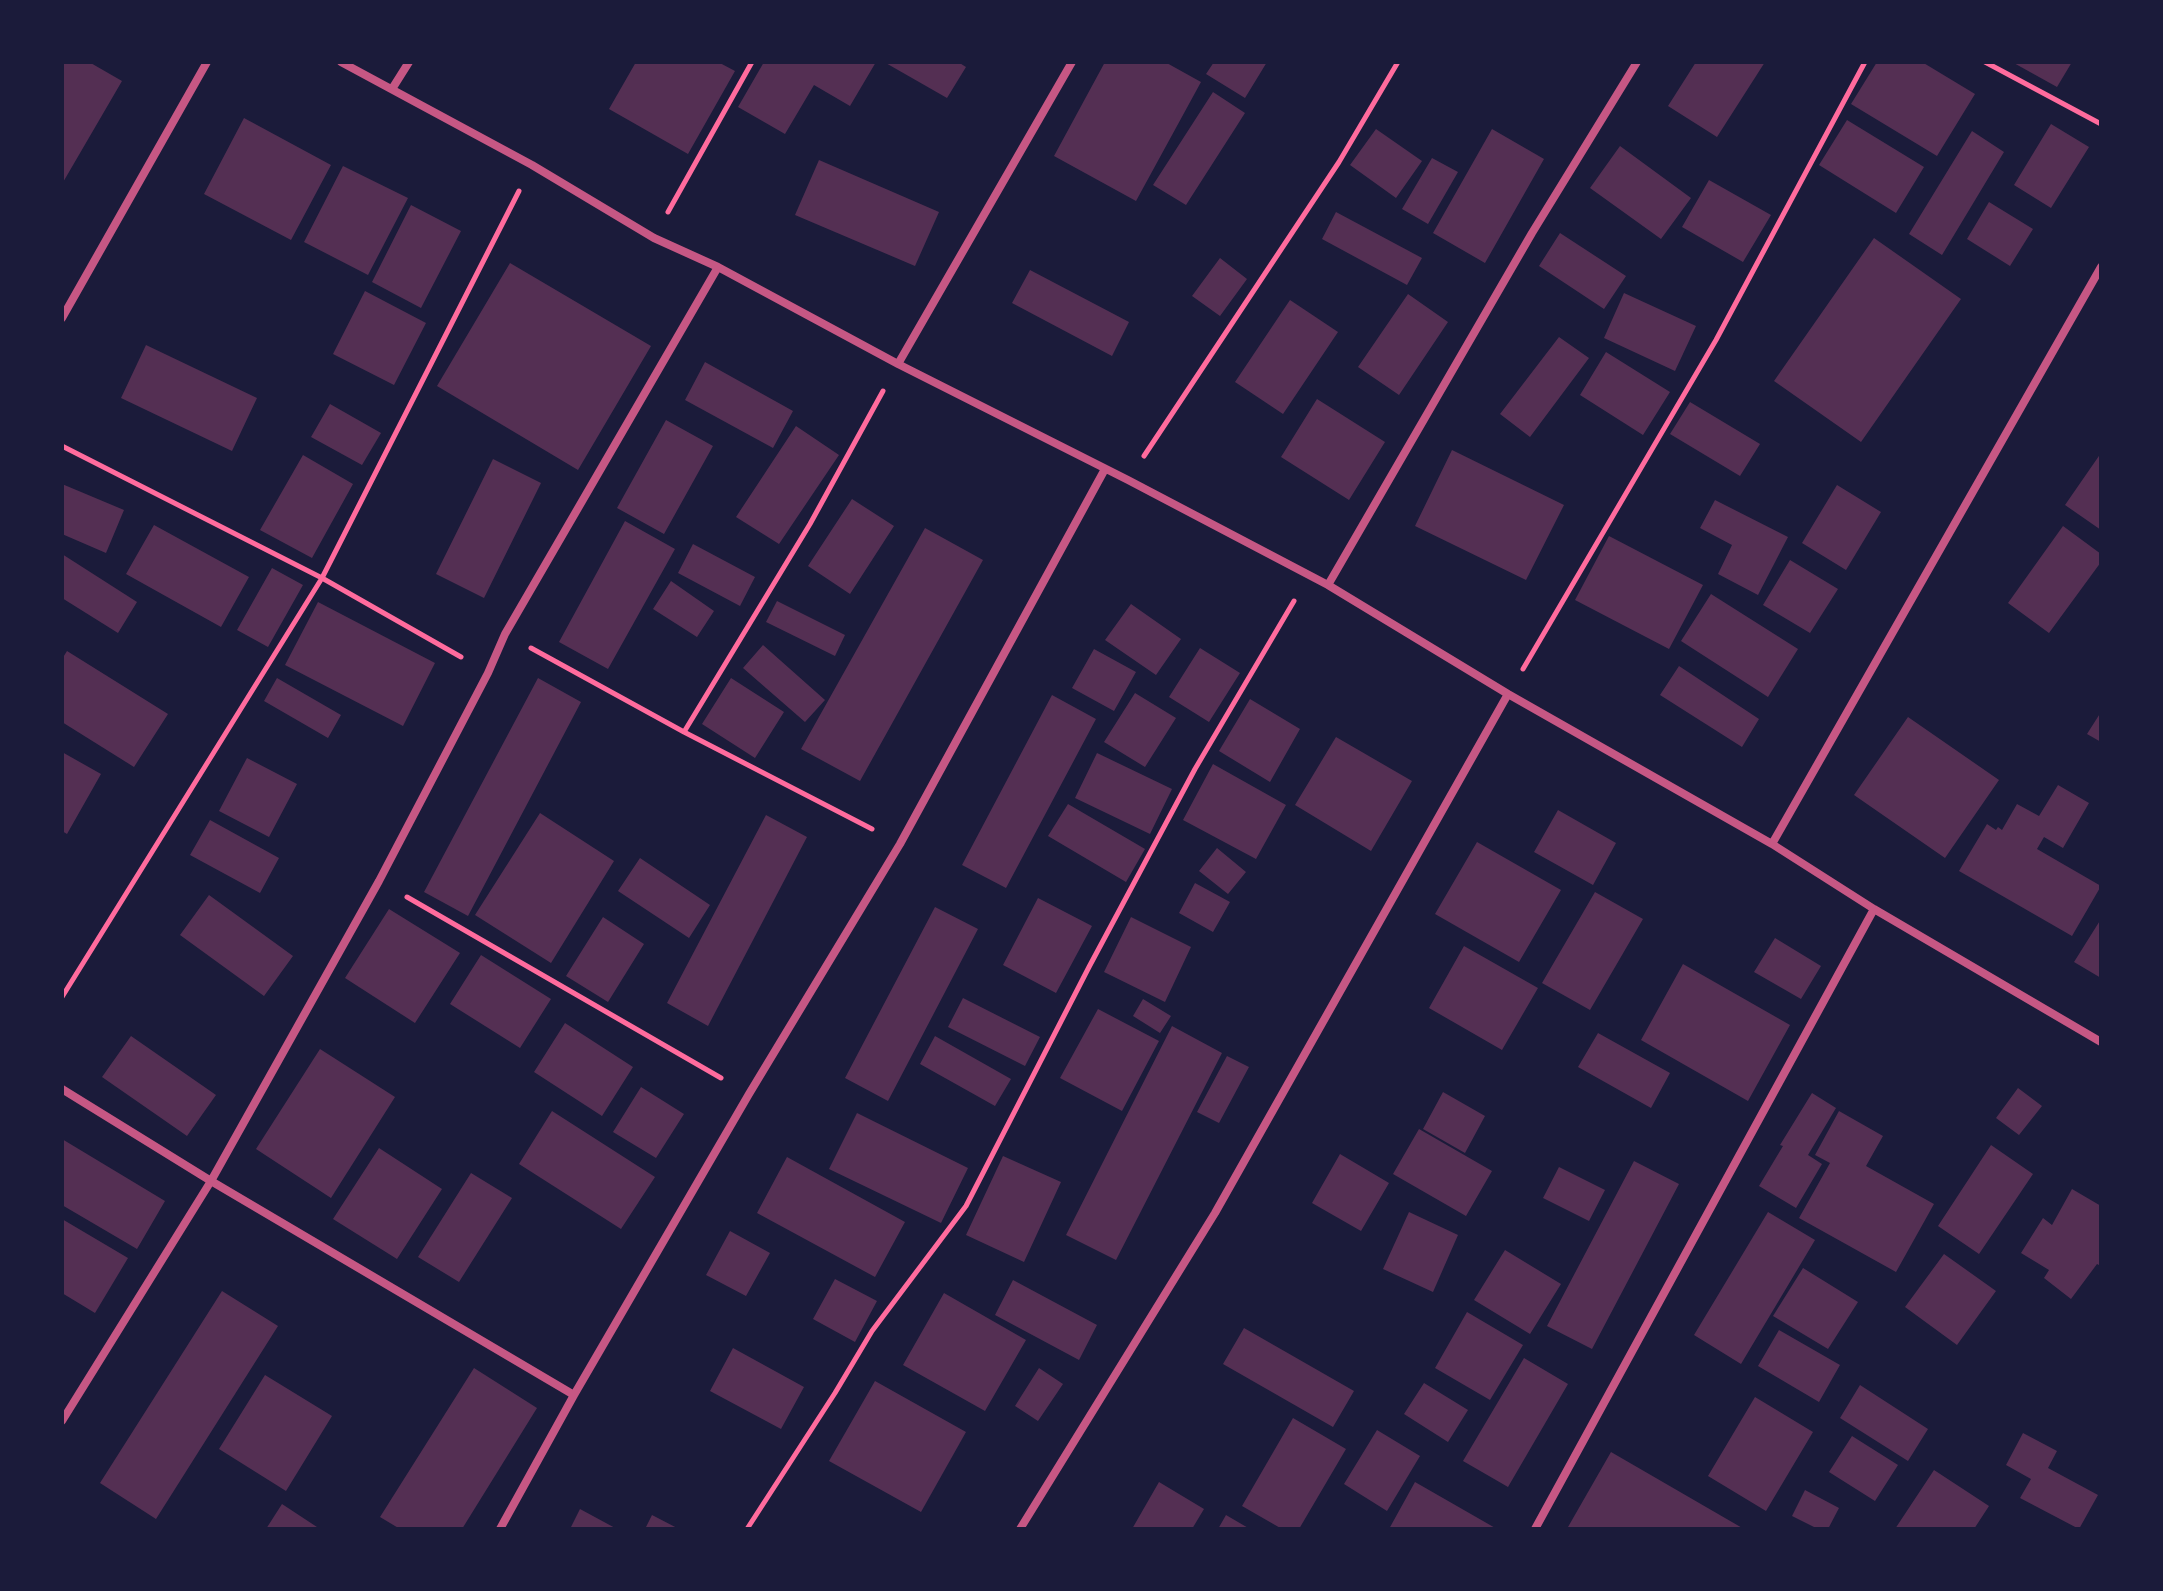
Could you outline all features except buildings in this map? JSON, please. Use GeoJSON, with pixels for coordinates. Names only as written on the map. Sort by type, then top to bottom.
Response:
{"type":"FeatureCollection","features":[{"type":"Feature","properties":{"kind":"street"},"geometry":{"type":"LineString","coordinates":[[62,318],[207,62]]}},
{"type":"Feature","properties":{"kind":"street"},"geometry":{"type":"LineString","coordinates":[[341,62],[532,165],[654,238],[718,267],[898,364],[1328,585],[1508,694],[1772,844],[1874,909],[2101,1042]]}},
{"type":"Feature","properties":{"kind":"street"},"geometry":{"type":"LineString","coordinates":[[392,89],[409,62]]}},
{"type":"Feature","properties":{"kind":"street"},"geometry":{"type":"LineString","coordinates":[[898,364],[1072,62]]}},
{"type":"Feature","properties":{"kind":"street"},"geometry":{"type":"LineString","coordinates":[[1328,585],[1532,233],[1637,62]]}},
{"type":"Feature","properties":{"kind":"street"},"geometry":{"type":"LineString","coordinates":[[62,1421],[211,1181],[379,881],[488,673],[505,634],[718,267]]}},
{"type":"Feature","properties":{"kind":"street"},"geometry":{"type":"LineString","coordinates":[[1772,844],[2101,267]]}},
{"type":"Feature","properties":{"kind":"street"},"geometry":{"type":"LineString","coordinates":[[500,1529],[749,1094],[900,844],[1105,469]]}},
{"type":"Feature","properties":{"kind":"street"},"geometry":{"type":"LineString","coordinates":[[1020,1529],[1215,1213],[1508,694]]}},
{"type":"Feature","properties":{"kind":"street"},"geometry":{"type":"LineString","coordinates":[[1535,1529],[1874,909]]}},
{"type":"Feature","properties":{"kind":"street"},"geometry":{"type":"LineString","coordinates":[[62,1089],[211,1181],[574,1395]]}},
{"type":"Feature","properties":{"kind":"path"},"geometry":{"type":"LineString","coordinates":[[654,238],[752,62]]}},
{"type":"Feature","properties":{"kind":"path"},"geometry":{"type":"LineString","coordinates":[[1128,480],[1339,162],[1398,62]]}},
{"type":"Feature","properties":{"kind":"path"},"geometry":{"type":"LineString","coordinates":[[1508,694],[1716,340],[1865,62]]}},
{"type":"Feature","properties":{"kind":"path"},"geometry":{"type":"LineString","coordinates":[[1985,62],[2101,124]]}},
{"type":"Feature","properties":{"kind":"path"},"geometry":{"type":"LineString","coordinates":[[62,997],[322,578],[532,165]]}},
{"type":"Feature","properties":{"kind":"path"},"geometry":{"type":"LineString","coordinates":[[684,732],[810,524],[898,364]]}},
{"type":"Feature","properties":{"kind":"path"},"geometry":{"type":"LineString","coordinates":[[62,446],[322,578],[488,673]]}},
{"type":"Feature","properties":{"kind":"path"},"geometry":{"type":"LineString","coordinates":[[747,1529],[872,1331],[966,1206],[1195,769],[1310,575]]}},
{"type":"Feature","properties":{"kind":"path"},"geometry":{"type":"LineString","coordinates":[[505,634],[684,732],[900,844]]}},
{"type":"Feature","properties":{"kind":"path"},"geometry":{"type":"LineString","coordinates":[[379,881],[749,1094]]}}]}
